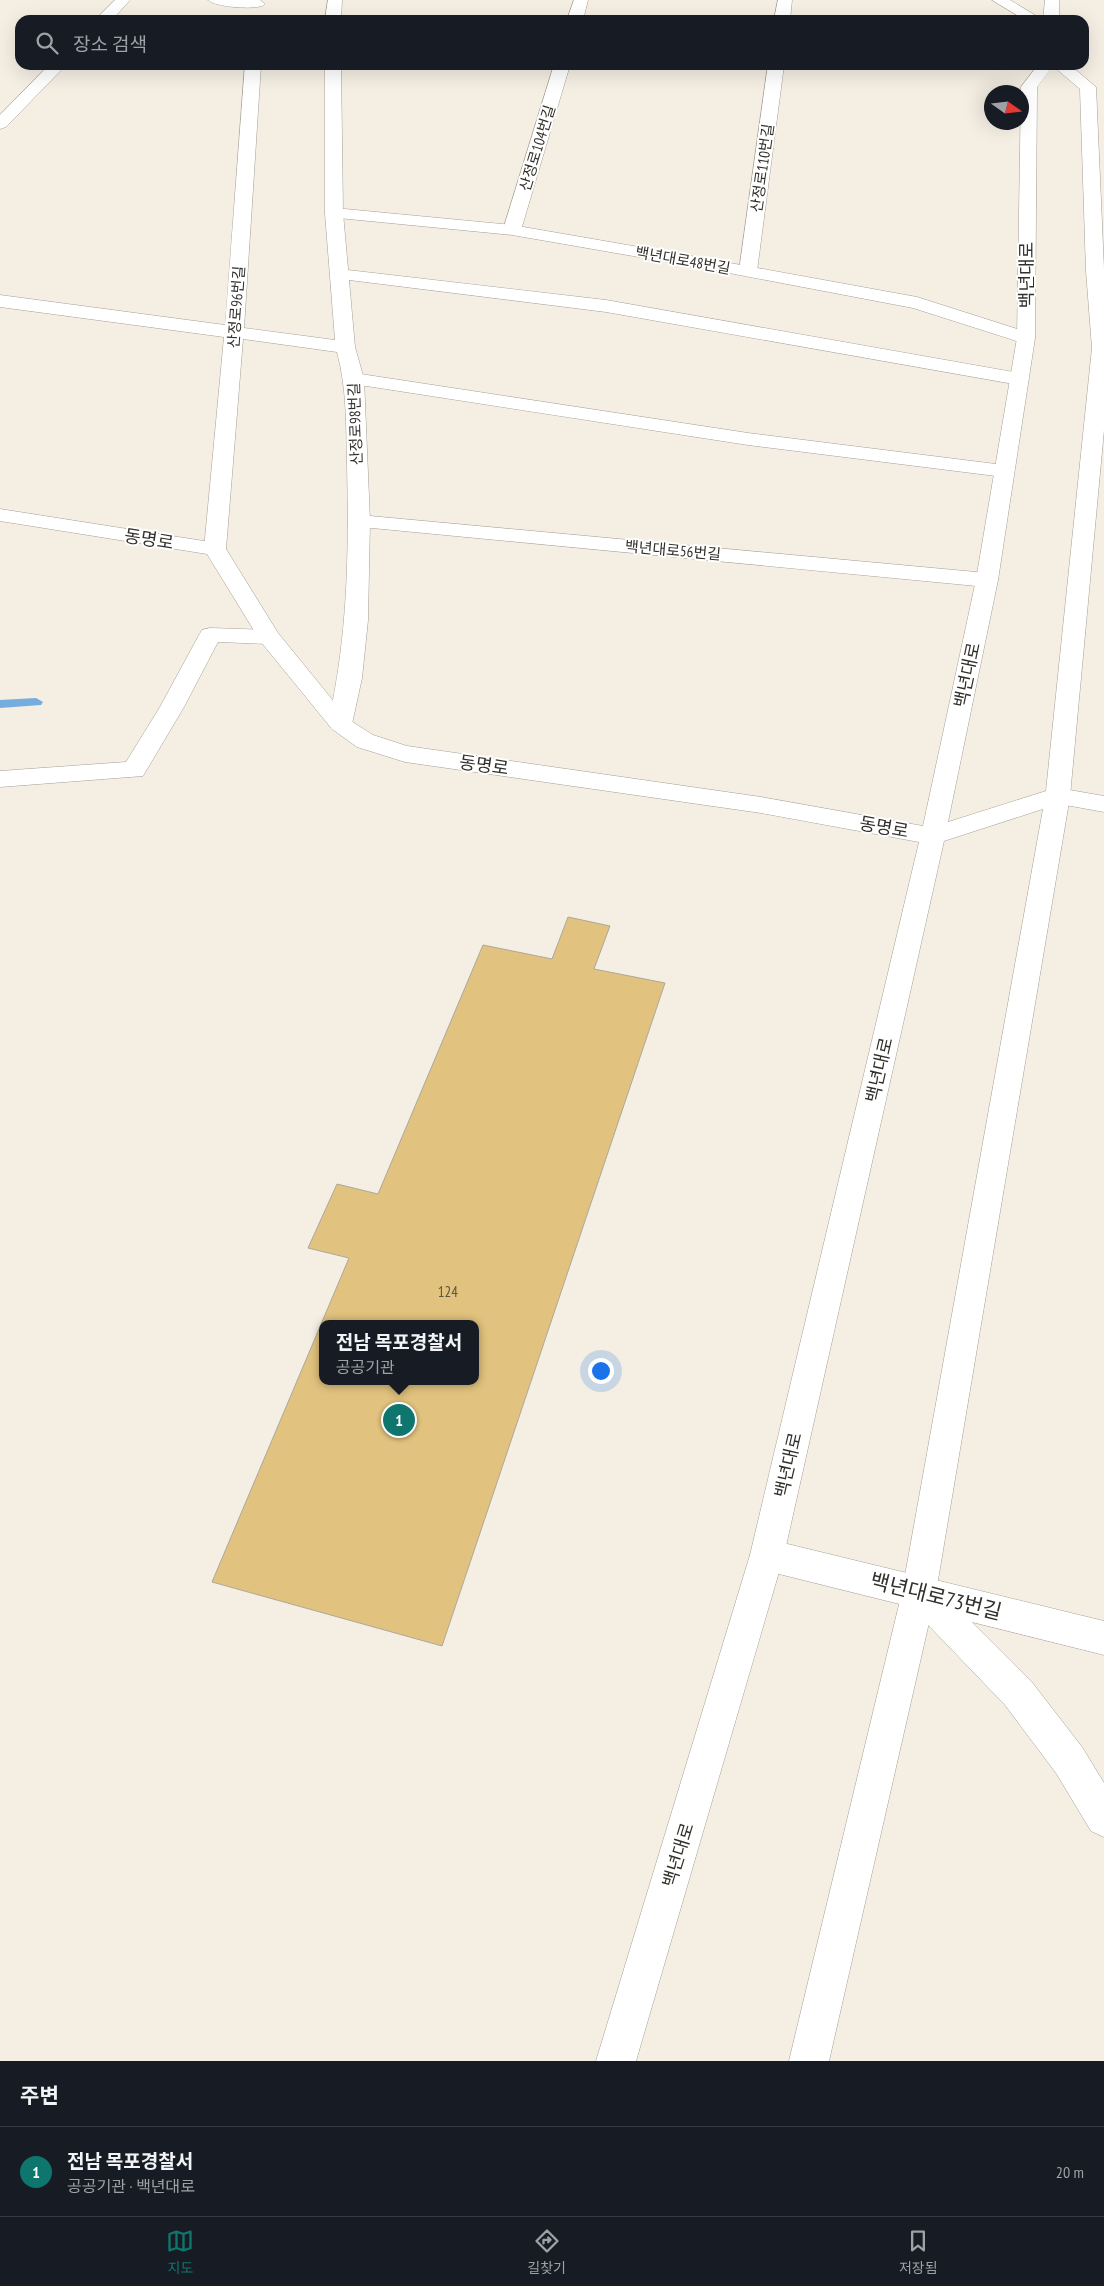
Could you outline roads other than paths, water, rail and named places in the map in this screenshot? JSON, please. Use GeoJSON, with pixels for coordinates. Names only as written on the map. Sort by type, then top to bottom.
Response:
{"type":"FeatureCollection","features":[{"type":"Feature","properties":{"kind":"street"},"geometry":{"type":"LineString","coordinates":[[108,15],[123,0]]}},
{"type":"Feature","properties":{"kind":"street"},"geometry":{"type":"LineString","coordinates":[[215,0],[258,2],[257,15]]}},
{"type":"Feature","properties":{"kind":"street"},"geometry":{"type":"LineString","coordinates":[[334,15],[335,0]]}},
{"type":"Feature","properties":{"kind":"street"},"geometry":{"type":"LineString","coordinates":[[576,15],[581,0]]}},
{"type":"Feature","properties":{"kind":"street"},"geometry":{"type":"LineString","coordinates":[[783,15],[785,0]]}},
{"type":"Feature","properties":{"kind":"street"},"geometry":{"type":"LineString","coordinates":[[999,0],[1027,15]]}},
{"type":"Feature","properties":{"kind":"street"},"geometry":{"type":"LineString","coordinates":[[1051,15],[1052,0]]}},
{"type":"Feature","properties":{"kind":"street"},"geometry":{"type":"LineString","coordinates":[[0,124],[53,70]]}},
{"type":"Feature","properties":{"kind":"street","name":"산정로96번길"},"geometry":{"type":"LineString","coordinates":[[215,549],[234,332],[253,70]]}},
{"type":"Feature","properties":{"kind":"street","name":"산정로98번길"},"geometry":{"type":"LineString","coordinates":[[333,70],[334,213],[345,347],[354,379],[359,520],[357,620],[350,678],[340,724]]}},
{"type":"Feature","properties":{"kind":"street","name":"산정로104번길"},"geometry":{"type":"LineString","coordinates":[[512,230],[560,70]]}},
{"type":"Feature","properties":{"kind":"street","name":"산정로110번길"},"geometry":{"type":"LineString","coordinates":[[748,271],[775,70]]}},
{"type":"Feature","properties":{"kind":"street","name":"백년대로"},"geometry":{"type":"LineString","coordinates":[[616,2061],[768,1555],[933,836],[987,580],[1026,338],[1030,87],[1042,70]]}},
{"type":"Feature","properties":{"kind":"street"},"geometry":{"type":"LineString","coordinates":[[809,2061],[919,1592],[1058,796],[1103,348],[1088,87],[1066,70]]}},
{"type":"Feature","properties":{"kind":"street","name":"백년대로48번길"},"geometry":{"type":"LineString","coordinates":[[334,213],[512,230],[748,271],[916,303],[1026,338]]}},
{"type":"Feature","properties":{"kind":"street"},"geometry":{"type":"LineString","coordinates":[[339,274],[660,315],[1019,379]]}},
{"type":"Feature","properties":{"kind":"street"},"geometry":{"type":"LineString","coordinates":[[0,301],[345,347]]}},
{"type":"Feature","properties":{"kind":"street"},"geometry":{"type":"LineString","coordinates":[[354,379],[758,440],[1004,472]]}},
{"type":"Feature","properties":{"kind":"street","name":"동명로"},"geometry":{"type":"LineString","coordinates":[[0,515],[215,549],[269,637],[340,724],[365,741],[405,754],[761,805],[933,836],[1058,796]]}},
{"type":"Feature","properties":{"kind":"street","name":"백년대로56번길"},"geometry":{"type":"LineString","coordinates":[[359,520],[987,580]]}},
{"type":"Feature","properties":{"kind":"street"},"geometry":{"type":"LineString","coordinates":[[0,779],[134,770],[172,707],[210,635],[269,637]]}},
{"type":"Feature","properties":{"kind":"street"},"geometry":{"type":"LineString","coordinates":[[1058,796],[1104,804]]}},
{"type":"Feature","properties":{"kind":"street","name":"백년대로73번길"},"geometry":{"type":"LineString","coordinates":[[768,1555],[1104,1638]]}},
{"type":"Feature","properties":{"kind":"street"},"geometry":{"type":"LineString","coordinates":[[919,1592],[1018,1693],[1069,1760],[1104,1818]]}},
{"type":"Feature","properties":{"kind":"waterway"},"geometry":{"type":"LineString","coordinates":[[0,704],[36,702]]}},
{"type":"Feature","properties":{"kind":"place","name":"전남 목포경찰서"},"geometry":{"type":"Point","coordinates":[399,1420]}}]}
